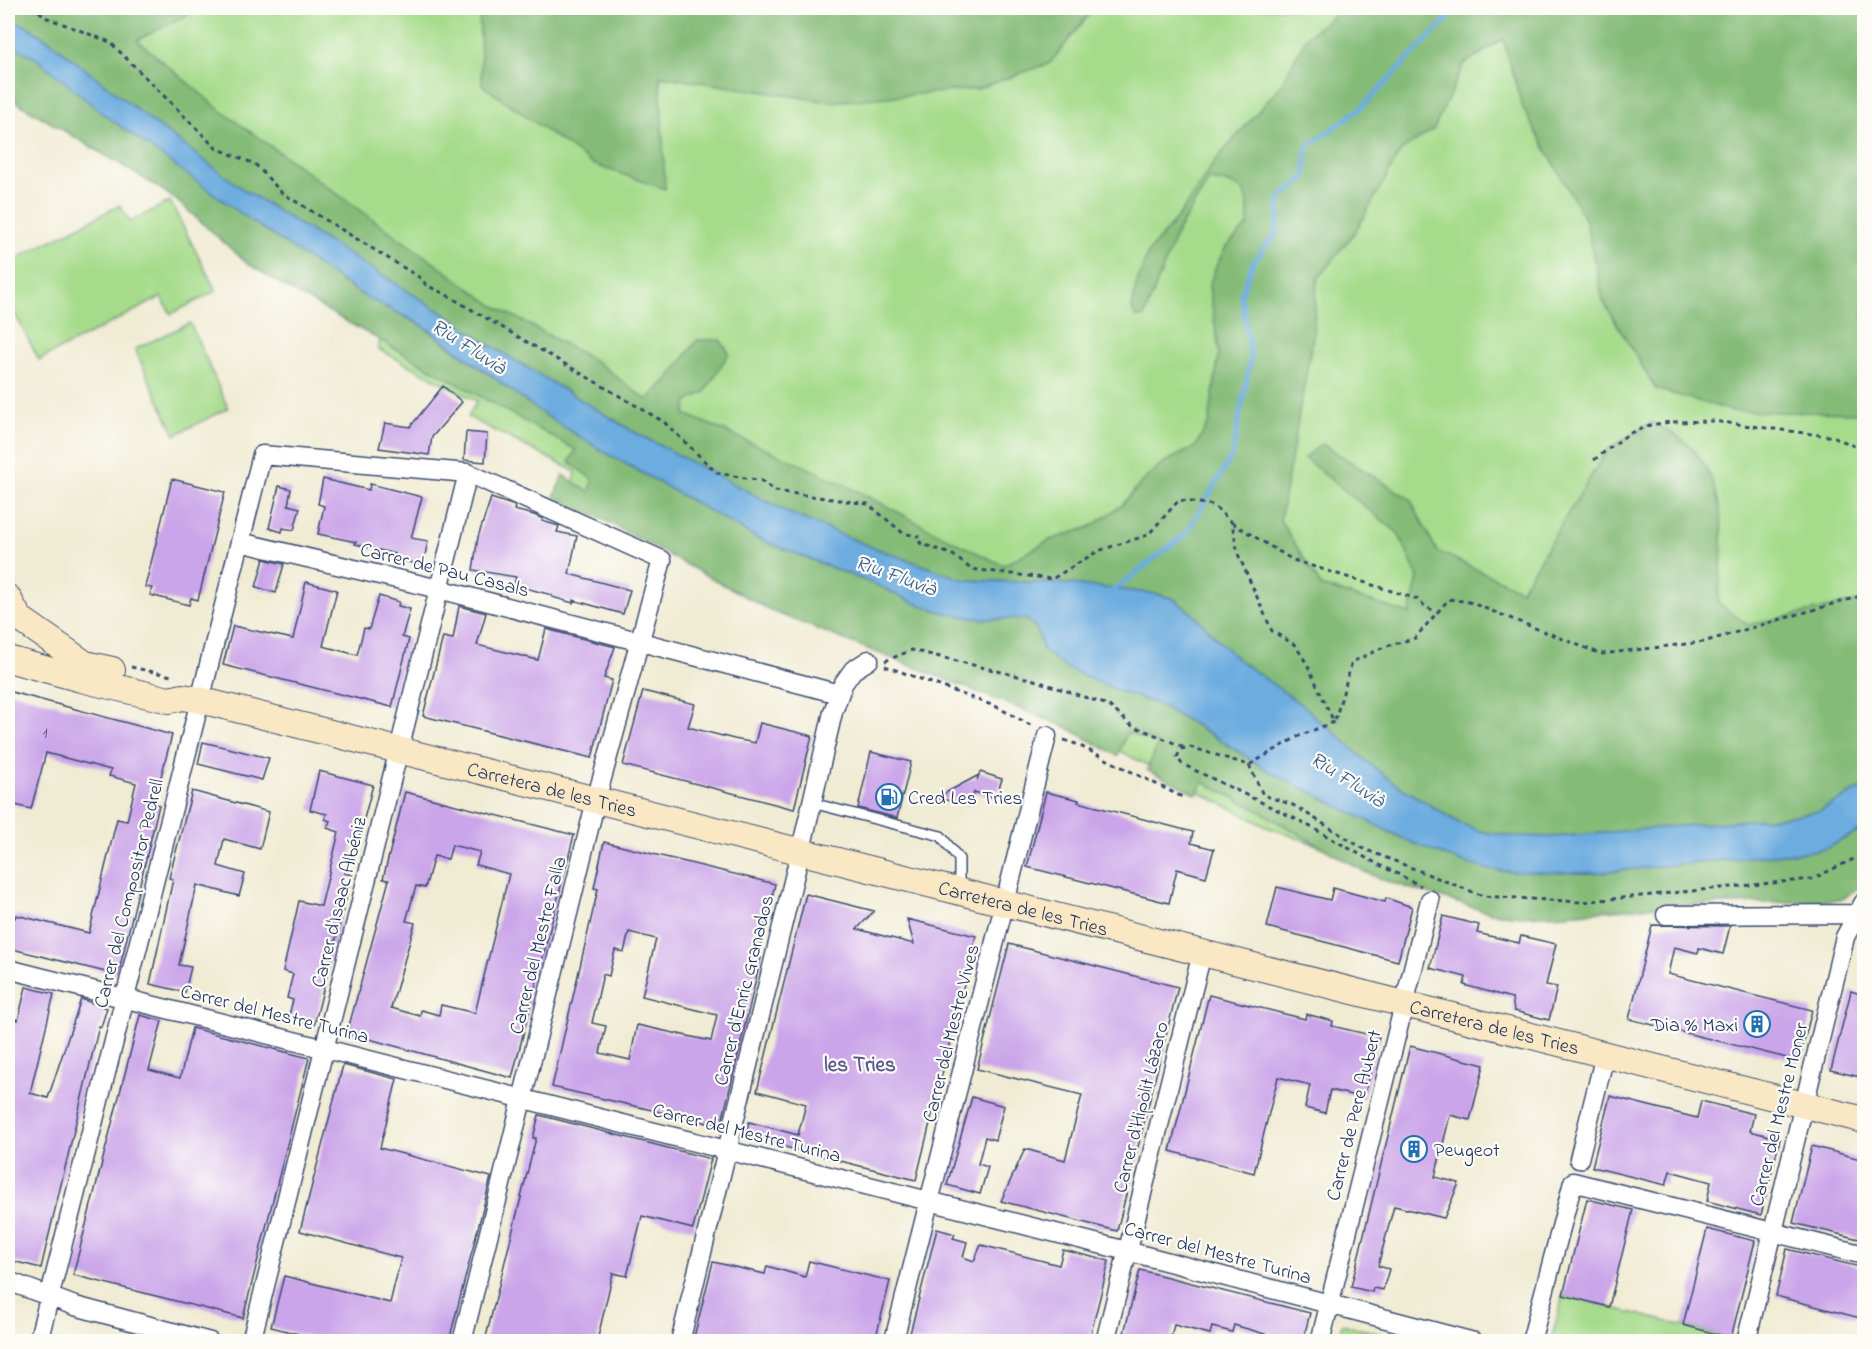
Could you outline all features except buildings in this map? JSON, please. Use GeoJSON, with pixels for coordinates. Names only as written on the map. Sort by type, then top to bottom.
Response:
{"type":"FeatureCollection","features":[{"type":"Feature","properties":{"kind":"street","name":"Carrer del Compositor Pedrell"},"geometry":{"type":"LineString","coordinates":[[38,1341],[124,998],[191,699],[240,542],[262,455],[468,474]]}},
{"type":"Feature","properties":{"kind":"street","name":"Carrer del Mestre Falla"},"geometry":{"type":"LineString","coordinates":[[462,1341],[596,801],[662,560],[468,474]]}},
{"type":"Feature","properties":{"kind":"street","name":"Carrer d'Isaac Albéniz"},"geometry":{"type":"LineString","coordinates":[[251,1341],[468,474]]}},
{"type":"Feature","properties":{"kind":"street","name":"Carrer de Pau Casals"},"geometry":{"type":"LineString","coordinates":[[240,542],[439,589],[839,694]]}},
{"type":"Feature","properties":{"kind":"street","name":"Carretera de les Tries"},"geometry":{"type":"LineString","coordinates":[[8,598],[19,618],[85,664],[175,685],[191,699]]}},
{"type":"Feature","properties":{"kind":"street","name":"Carretera de les Tries"},"geometry":{"type":"LineString","coordinates":[[8,659],[169,700],[191,699],[1864,1120]]}},
{"type":"Feature","properties":{"kind":"street","name":"Carrer d'Enric Granados"},"geometry":{"type":"LineString","coordinates":[[680,1341],[839,694],[853,670],[873,662]]}},
{"type":"Feature","properties":{"kind":"street","name":"Carrer del Mestre Vives"},"geometry":{"type":"LineString","coordinates":[[894,1340],[1047,736]]}},
{"type":"Feature","properties":{"kind":"street","name":"Carrer de Pere Aubert"},"geometry":{"type":"LineString","coordinates":[[1320,1341],[1430,900]]}},
{"type":"Feature","properties":{"kind":"street"},"geometry":{"type":"LineString","coordinates":[[1666,915],[1861,908]]}},
{"type":"Feature","properties":{"kind":"street","name":"Carrer del Mestre Moner"},"geometry":{"type":"LineString","coordinates":[[1746,1341],[1845,937],[1861,908]]}},
{"type":"Feature","properties":{"kind":"street","name":"Carrer d'Hipòlit Lázaro"},"geometry":{"type":"LineString","coordinates":[[1105,1341],[1202,953]]}},
{"type":"Feature","properties":{"kind":"street","name":"Carrer del Mestre Turina"},"geometry":{"type":"LineString","coordinates":[[8,969],[930,1201],[1474,1341]]}},
{"type":"Feature","properties":{"kind":"street"},"geometry":{"type":"LineString","coordinates":[[1579,1159],[1605,1055]]}},
{"type":"Feature","properties":{"kind":"street"},"geometry":{"type":"LineString","coordinates":[[1531,1341],[1573,1182],[1864,1256]]}},
{"type":"Feature","properties":{"kind":"street"},"geometry":{"type":"LineString","coordinates":[[8,1281],[113,1317],[210,1341]]}},
{"type":"Feature","properties":{"kind":"lane"},"geometry":{"type":"LineString","coordinates":[[812,803],[941,836],[959,859],[959,892]]}},
{"type":"Feature","properties":{"kind":"path"},"geometry":{"type":"LineString","coordinates":[[31,8],[38,10],[45,17],[110,42],[216,148],[255,164],[282,193],[422,279],[426,285],[664,422],[717,473],[762,481],[775,491],[868,504],[903,533],[921,537],[920,543],[953,555],[971,569],[1052,579],[1098,551],[1148,535],[1179,500],[1213,505],[1232,524],[1293,560],[1417,599],[1427,608],[1438,612]]}},
{"type":"Feature","properties":{"kind":"path"},"geometry":{"type":"LineString","coordinates":[[1594,460],[1628,434],[1650,425],[1671,422],[1713,421],[1835,438],[1864,451]]}},
{"type":"Feature","properties":{"kind":"path"},"geometry":{"type":"LineString","coordinates":[[1232,524],[1238,554],[1272,631],[1295,645],[1307,664],[1334,722]]}},
{"type":"Feature","properties":{"kind":"path"},"geometry":{"type":"LineString","coordinates":[[1334,722],[1352,662],[1384,647],[1415,638],[1449,599],[1469,602],[1601,654],[1702,642],[1864,595]]}},
{"type":"Feature","properties":{"kind":"path"},"geometry":{"type":"LineString","coordinates":[[873,662],[912,650],[1034,680],[1108,705],[1131,725],[1186,748]]}},
{"type":"Feature","properties":{"kind":"path"},"geometry":{"type":"LineString","coordinates":[[873,662],[997,707],[1047,736],[1076,744],[1184,798]]}},
{"type":"Feature","properties":{"kind":"path"},"geometry":{"type":"LineString","coordinates":[[1334,722],[1299,736],[1249,765],[1190,747],[1181,749],[1177,757],[1182,764],[1300,821],[1422,887],[1430,900]]}},
{"type":"Feature","properties":{"kind":"path"},"geometry":{"type":"LineString","coordinates":[[1249,765],[1263,795],[1293,804],[1364,849],[1483,896],[1581,902],[1812,879],[1864,854]]}},
{"type":"Feature","properties":{"kind":"green space"},"geometry":{"type":"Polygon","coordinates":[[[8,8],[1864,8],[1864,871],[1369,864],[1267,827],[804,588],[572,490],[576,472],[468,417],[477,401],[378,349],[389,294],[267,219],[8,18],[8,8]]]}},
{"type":"Feature","properties":{"kind":"green space"},"geometry":{"type":"Polygon","coordinates":[[[8,8],[201,8],[137,40],[220,110],[493,305],[597,362],[647,400],[670,377],[697,340],[720,340],[729,353],[705,392],[687,402],[685,414],[839,482],[1004,565],[1050,540],[1090,527],[1122,505],[1141,483],[1165,462],[1195,447],[1209,422],[1219,352],[1209,286],[1226,247],[1248,225],[1248,205],[1243,190],[1229,183],[1209,180],[1176,234],[1144,317],[1136,317],[1132,309],[1136,285],[1148,253],[1182,212],[1215,161],[1281,85],[1307,36],[1337,13],[1335,8],[1864,8],[1864,413],[1733,411],[1656,389],[1603,301],[1586,221],[1523,108],[1503,39],[1464,64],[1434,129],[1401,151],[1357,229],[1317,280],[1313,336],[1280,520],[1321,586],[1410,614],[1418,577],[1398,533],[1304,458],[1322,444],[1410,499],[1437,551],[1521,590],[1607,450],[1652,422],[1688,444],[1702,461],[1712,479],[1721,519],[1718,603],[1748,625],[1864,600],[1864,787],[1819,811],[1785,817],[1553,837],[1511,836],[1483,832],[1459,823],[1397,785],[1366,761],[1329,727],[1316,719],[1309,710],[1236,658],[1195,616],[1174,599],[1157,594],[1071,584],[964,580],[869,546],[791,514],[634,432],[488,344],[453,319],[244,190],[51,42],[28,27],[8,18],[8,8]]]}},
{"type":"Feature","properties":{"kind":"green space"},"geometry":{"type":"Polygon","coordinates":[[[479,8],[1094,8],[1050,63],[977,89],[831,102],[660,76],[665,189],[593,164],[482,85],[479,8]]]}},
{"type":"Feature","properties":{"kind":"green space"},"geometry":{"type":"Polygon","coordinates":[[[8,43],[37,59],[103,113],[253,222],[364,296],[421,325],[542,413],[596,447],[759,539],[909,600],[946,613],[971,618],[1026,619],[1037,629],[1043,650],[1065,667],[1162,706],[1267,770],[1406,840],[1491,870],[1594,873],[1813,851],[1826,848],[1864,829],[1864,883],[1843,899],[1831,901],[1658,906],[1523,916],[1491,913],[1383,880],[1203,782],[1197,794],[1147,770],[1158,744],[1127,732],[1118,756],[1066,727],[774,612],[589,512],[573,508],[554,496],[563,475],[589,492],[593,480],[569,462],[576,450],[248,264],[176,200],[158,187],[8,97],[8,43]]]}},
{"type":"Feature","properties":{"kind":"green space"},"geometry":{"type":"Polygon","coordinates":[[[170,201],[216,291],[171,314],[161,297],[39,360],[8,300],[8,263],[120,205],[130,222],[170,201]]]}},
{"type":"Feature","properties":{"kind":"green space"},"geometry":{"type":"Polygon","coordinates":[[[190,323],[228,408],[175,435],[135,349],[190,323]]]}},
{"type":"Feature","properties":{"kind":"green space"},"geometry":{"type":"Polygon","coordinates":[[[1563,1295],[1731,1338],[1730,1342],[1551,1341],[1563,1295]]]}},
{"type":"Feature","properties":{"kind":"green space"},"geometry":{"type":"Polygon","coordinates":[[[1342,1324],[1404,1340],[1404,1341],[1337,1341],[1342,1324]]]}},
{"type":"Feature","properties":{"kind":"water","name":"Riu Fluvià"},"geometry":{"type":"Polygon","coordinates":[[[8,18],[28,27],[51,42],[244,190],[453,319],[488,344],[634,432],[791,514],[869,546],[964,580],[1071,584],[1157,594],[1174,599],[1195,616],[1236,658],[1309,710],[1316,719],[1329,727],[1366,761],[1397,785],[1459,823],[1483,832],[1511,836],[1554,837],[1785,817],[1819,811],[1864,787],[1864,829],[1826,848],[1813,851],[1594,873],[1491,870],[1461,862],[1406,840],[1267,770],[1162,706],[1116,690],[1065,667],[1043,650],[1037,629],[1026,619],[971,618],[946,613],[909,600],[759,539],[596,447],[542,413],[422,325],[364,296],[253,222],[102,113],[37,59],[8,43],[8,18]]]}},
{"type":"Feature","properties":{"kind":"waterway"},"geometry":{"type":"LineString","coordinates":[[1110,593],[1186,534],[1232,456],[1251,357],[1241,295],[1253,262],[1277,233],[1280,199],[1305,177],[1307,147],[1360,109],[1458,8]]}},
{"type":"Feature","properties":{"kind":"place","name":"Cred Les Tries"},"geometry":{"type":"Point","coordinates":[889,797]}},
{"type":"Feature","properties":{"kind":"place","name":"Dia % Maxi"},"geometry":{"type":"Point","coordinates":[1757,1024]}},
{"type":"Feature","properties":{"kind":"place","name":"Peugeot"},"geometry":{"type":"Point","coordinates":[1414,1149]}},
{"type":"Feature","properties":{"kind":"district","name":"les Tries"},"geometry":{"type":"Point","coordinates":[860,1064]}}]}
